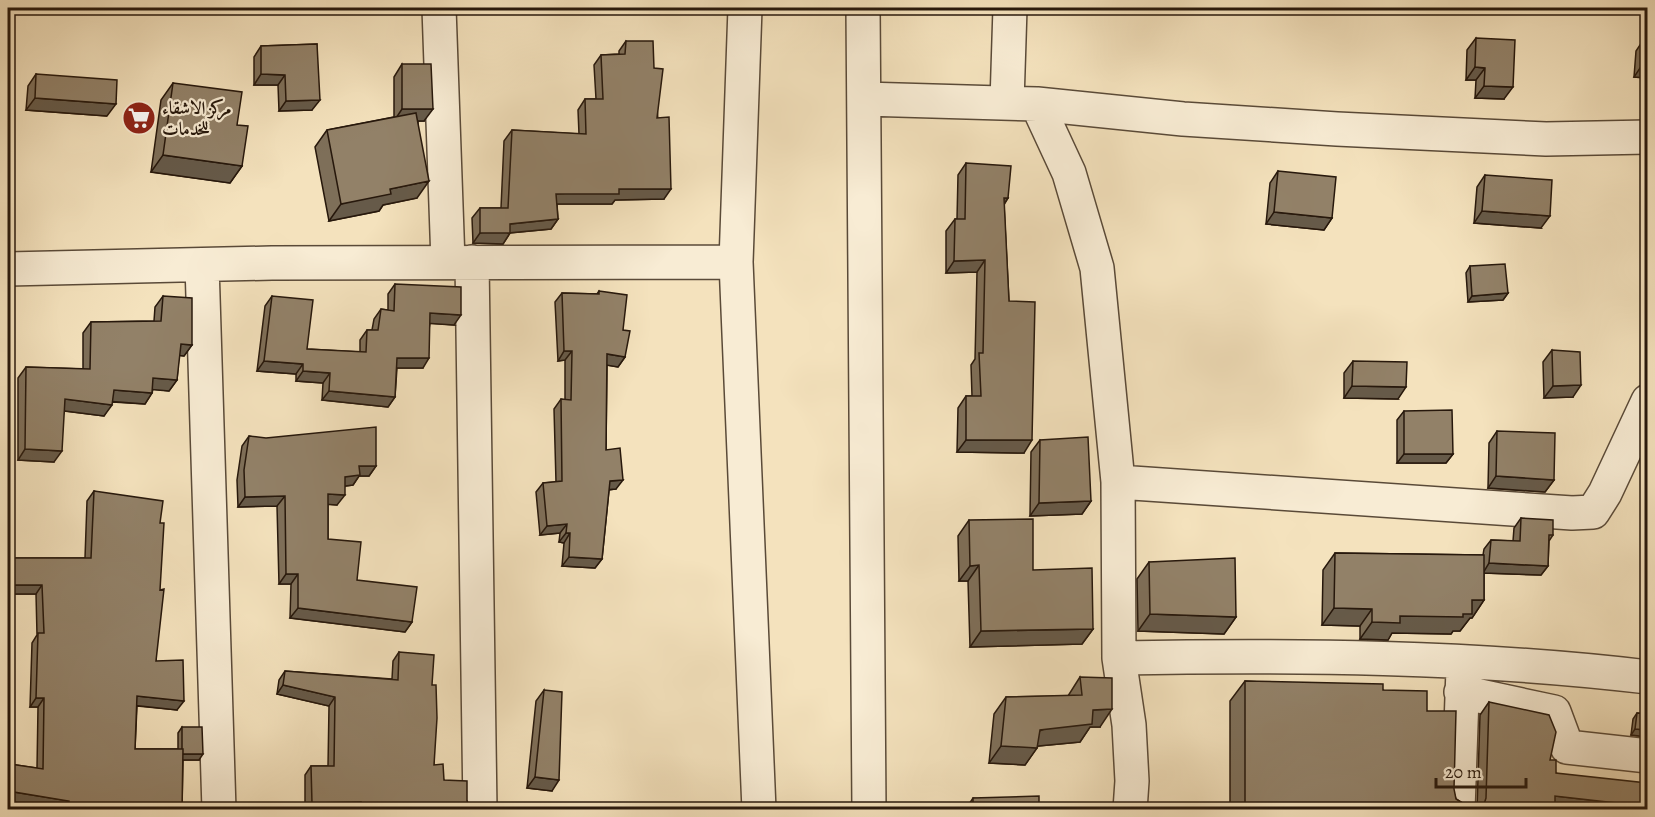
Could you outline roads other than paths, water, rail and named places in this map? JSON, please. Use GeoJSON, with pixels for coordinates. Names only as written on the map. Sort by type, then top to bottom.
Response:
{"type":"FeatureCollection","features":[{"type":"Feature","properties":{"kind":"street"},"geometry":{"type":"LineString","coordinates":[[440,8],[460,262],[480,810]]}},
{"type":"Feature","properties":{"kind":"street"},"geometry":{"type":"LineString","coordinates":[[746,8],[736,262],[759,810]]}},
{"type":"Feature","properties":{"kind":"street"},"geometry":{"type":"LineString","coordinates":[[863,8],[869,810]]}},
{"type":"Feature","properties":{"kind":"street"},"geometry":{"type":"LineString","coordinates":[[1010,8],[1022,103],[1069,173],[1097,267],[1119,482],[1119,658],[1129,725],[1132,782],[1130,810]]}},
{"type":"Feature","properties":{"kind":"street"},"geometry":{"type":"LineString","coordinates":[[864,99],[1022,103],[1337,129],[1546,139],[1647,137]]}},
{"type":"Feature","properties":{"kind":"street"},"geometry":{"type":"LineString","coordinates":[[8,269],[460,262],[736,262]]}},
{"type":"Feature","properties":{"kind":"street"},"geometry":{"type":"LineString","coordinates":[[202,265],[219,810]]}},
{"type":"Feature","properties":{"kind":"street"},"geometry":{"type":"LineString","coordinates":[[1119,482],[1572,513],[1593,512],[1605,493],[1647,401]]}},
{"type":"Feature","properties":{"kind":"street"},"geometry":{"type":"LineString","coordinates":[[1119,658],[1282,656],[1463,676],[1647,677]]}},
{"type":"Feature","properties":{"kind":"street"},"geometry":{"type":"LineString","coordinates":[[1463,676],[1554,712],[1567,747],[1647,756]]}},
{"type":"Feature","properties":{"kind":"street"},"geometry":{"type":"LineString","coordinates":[[1458,810],[1463,676]]}},
{"type":"Feature","properties":{"kind":"place","name":"مركز الاشقاء للخدمات"},"geometry":{"type":"Point","coordinates":[139,118]}}]}
